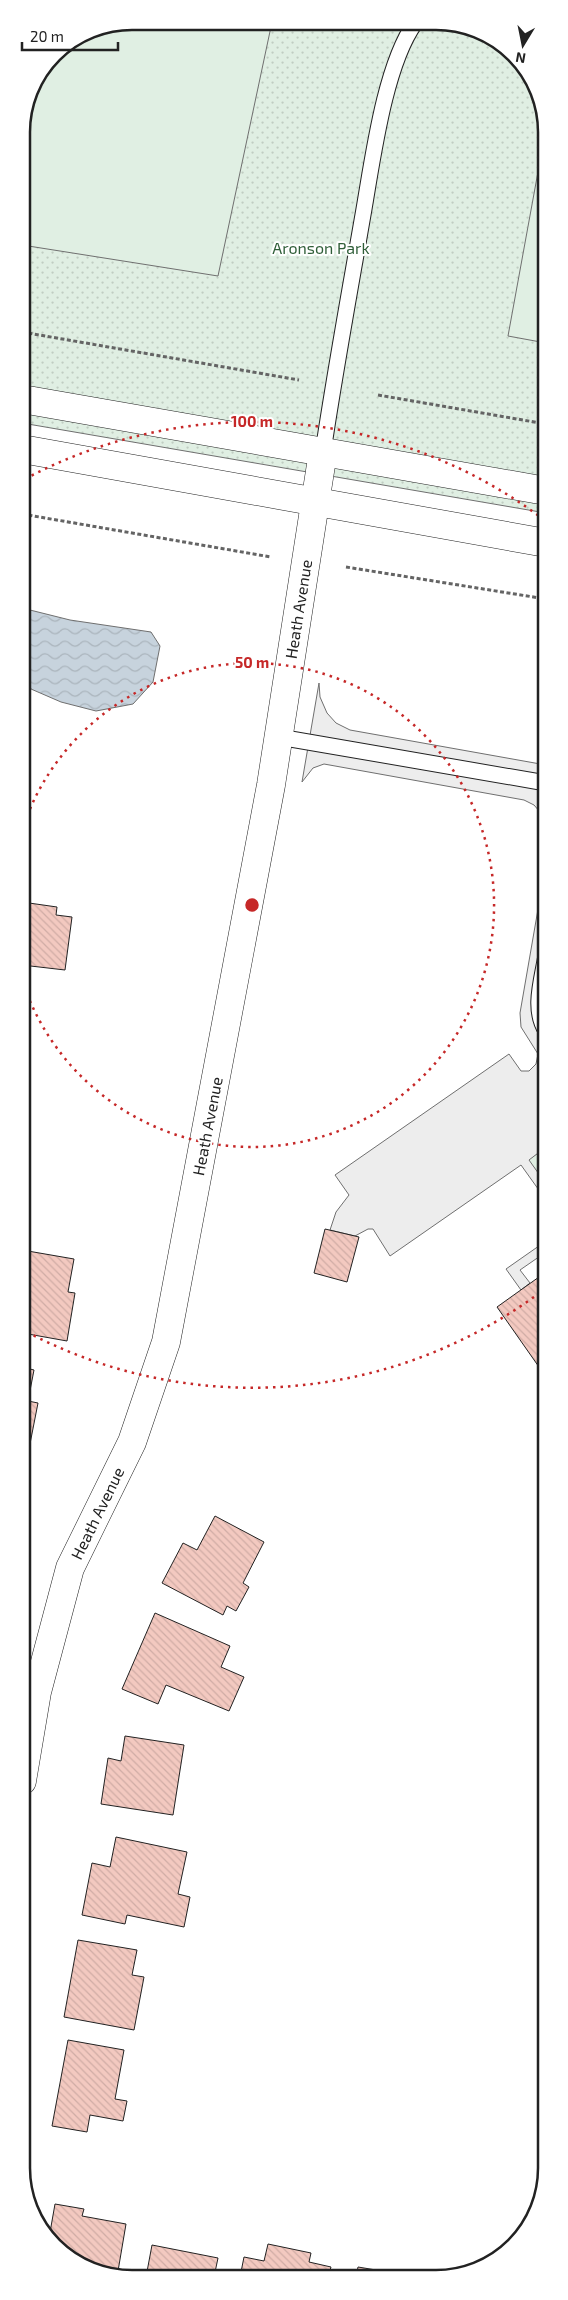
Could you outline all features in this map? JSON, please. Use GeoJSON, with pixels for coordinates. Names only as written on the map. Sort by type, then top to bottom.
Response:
{"type":"FeatureCollection","features":[{"type":"Feature","properties":{"kind":"street"},"geometry":{"type":"LineString","coordinates":[[30,400],[538,490]]}},
{"type":"Feature","properties":{"kind":"street"},"geometry":{"type":"LineString","coordinates":[[30,450],[538,542]]}},
{"type":"Feature","properties":{"kind":"street","name":"Heath Avenue"},"geometry":{"type":"LineString","coordinates":[[30,1736],[38,1692],[70,1568],[132,1442],[166,1342],[279,737],[323,452]]}},
{"type":"Feature","properties":{"kind":"lane"},"geometry":{"type":"LineString","coordinates":[[323,452],[379,129],[402,46],[410,30]]}},
{"type":"Feature","properties":{"kind":"lane"},"geometry":{"type":"LineString","coordinates":[[279,737],[538,782]]}},
{"type":"Feature","properties":{"kind":"path"},"geometry":{"type":"LineString","coordinates":[[30,333],[299,380]]}},
{"type":"Feature","properties":{"kind":"path"},"geometry":{"type":"LineString","coordinates":[[378,395],[538,423]]}},
{"type":"Feature","properties":{"kind":"path"},"geometry":{"type":"LineString","coordinates":[[30,515],[271,557]]}},
{"type":"Feature","properties":{"kind":"path"},"geometry":{"type":"LineString","coordinates":[[346,567],[538,598]]}},
{"type":"Feature","properties":{"kind":"green space","name":"Aronson Park"},"geometry":{"type":"Polygon","coordinates":[[[125,30],[436,30],[456,32],[481,40],[498,51],[498,70],[517,70],[533,99],[538,132],[538,512],[30,424],[30,125],[33,105],[40,87],[55,65],[75,47],[105,33],[125,30]]]}},
{"type":"Feature","properties":{"kind":"green space"},"geometry":{"type":"Polygon","coordinates":[[[125,30],[270,30],[218,276],[30,246],[30,125],[33,105],[47,75],[75,47],[105,33],[125,30]]]}},
{"type":"Feature","properties":{"kind":"green space"},"geometry":{"type":"Polygon","coordinates":[[[538,172],[538,342],[508,336],[538,172]]]}},
{"type":"Feature","properties":{"kind":"green space"},"geometry":{"type":"Polygon","coordinates":[[[538,1153],[538,1173],[528,1160],[538,1153]]]}},
{"type":"Feature","properties":{"kind":"shaded area"},"geometry":{"type":"Polygon","coordinates":[[[319,683],[320,697],[327,713],[336,723],[350,730],[538,764],[538,810],[534,805],[524,800],[324,764],[313,768],[302,782],[319,683]]]}},
{"type":"Feature","properties":{"kind":"shaded area"},"geometry":{"type":"Polygon","coordinates":[[[538,909],[538,1054],[521,1027],[520,1013],[538,909]]]}},
{"type":"Feature","properties":{"kind":"shaded area"},"geometry":{"type":"Polygon","coordinates":[[[509,1054],[521,1071],[529,1071],[536,1064],[538,1054],[538,1153],[529,1160],[538,1173],[538,1189],[521,1165],[390,1256],[373,1229],[368,1229],[355,1236],[330,1230],[336,1212],[349,1195],[335,1175],[509,1054]]]}},
{"type":"Feature","properties":{"kind":"shaded area"},"geometry":{"type":"Polygon","coordinates":[[[538,1247],[538,1258],[520,1270],[530,1283],[521,1290],[506,1269],[538,1247]]]}},
{"type":"Feature","properties":{"kind":"water"},"geometry":{"type":"Polygon","coordinates":[[[30,610],[70,620],[151,632],[160,646],[153,682],[133,704],[96,711],[61,702],[31,689],[30,610]]]}},
{"type":"Feature","properties":{"kind":"building"},"geometry":{"type":"Polygon","coordinates":[[[30,903],[57,907],[56,915],[72,917],[65,970],[30,966],[30,903]]]}},
{"type":"Feature","properties":{"kind":"building"},"geometry":{"type":"Polygon","coordinates":[[[325,1229],[359,1237],[347,1282],[314,1273],[325,1229]]]}},
{"type":"Feature","properties":{"kind":"building"},"geometry":{"type":"Polygon","coordinates":[[[30,1251],[74,1259],[68,1292],[75,1293],[67,1341],[30,1334],[30,1251]]]}},
{"type":"Feature","properties":{"kind":"building"},"geometry":{"type":"Polygon","coordinates":[[[538,1278],[538,1366],[497,1307],[538,1278]]]}},
{"type":"Feature","properties":{"kind":"building"},"geometry":{"type":"Polygon","coordinates":[[[30,1369],[34,1370],[30,1391],[30,1369]]]}},
{"type":"Feature","properties":{"kind":"building"},"geometry":{"type":"Polygon","coordinates":[[[30,1401],[38,1403],[30,1444],[30,1401]]]}},
{"type":"Feature","properties":{"kind":"building"},"geometry":{"type":"Polygon","coordinates":[[[215,1516],[264,1542],[243,1583],[249,1587],[236,1611],[227,1606],[223,1615],[162,1583],[183,1543],[197,1550],[215,1516]]]}},
{"type":"Feature","properties":{"kind":"building"},"geometry":{"type":"Polygon","coordinates":[[[155,1613],[230,1646],[221,1667],[244,1677],[229,1711],[166,1685],[158,1704],[122,1689],[155,1613]]]}},
{"type":"Feature","properties":{"kind":"building"},"geometry":{"type":"Polygon","coordinates":[[[125,1736],[184,1745],[173,1815],[101,1804],[108,1758],[121,1761],[125,1736]]]}},
{"type":"Feature","properties":{"kind":"building"},"geometry":{"type":"Polygon","coordinates":[[[116,1837],[187,1852],[178,1894],[190,1897],[184,1927],[127,1915],[125,1924],[82,1915],[92,1863],[110,1867],[116,1837]]]}},
{"type":"Feature","properties":{"kind":"building"},"geometry":{"type":"Polygon","coordinates":[[[78,1940],[137,1950],[132,1975],[144,1977],[134,2030],[64,2017],[78,1940]]]}},
{"type":"Feature","properties":{"kind":"building"},"geometry":{"type":"Polygon","coordinates":[[[68,2040],[124,2050],[115,2099],[127,2101],[123,2121],[90,2115],[87,2132],[52,2126],[68,2040]]]}},
{"type":"Feature","properties":{"kind":"building"},"geometry":{"type":"Polygon","coordinates":[[[55,2204],[84,2209],[82,2216],[126,2224],[118,2269],[99,2265],[81,2256],[70,2249],[51,2229],[55,2204]]]}},
{"type":"Feature","properties":{"kind":"building"},"geometry":{"type":"Polygon","coordinates":[[[268,2244],[311,2253],[309,2262],[331,2267],[330,2270],[241,2270],[244,2257],[264,2261],[268,2244]]]}},
{"type":"Feature","properties":{"kind":"building"},"geometry":{"type":"Polygon","coordinates":[[[152,2245],[218,2258],[215,2270],[147,2270],[152,2245]]]}},
{"type":"Feature","properties":{"kind":"building"},"geometry":{"type":"Polygon","coordinates":[[[358,2267],[376,2270],[357,2270],[358,2267]]]}}]}
